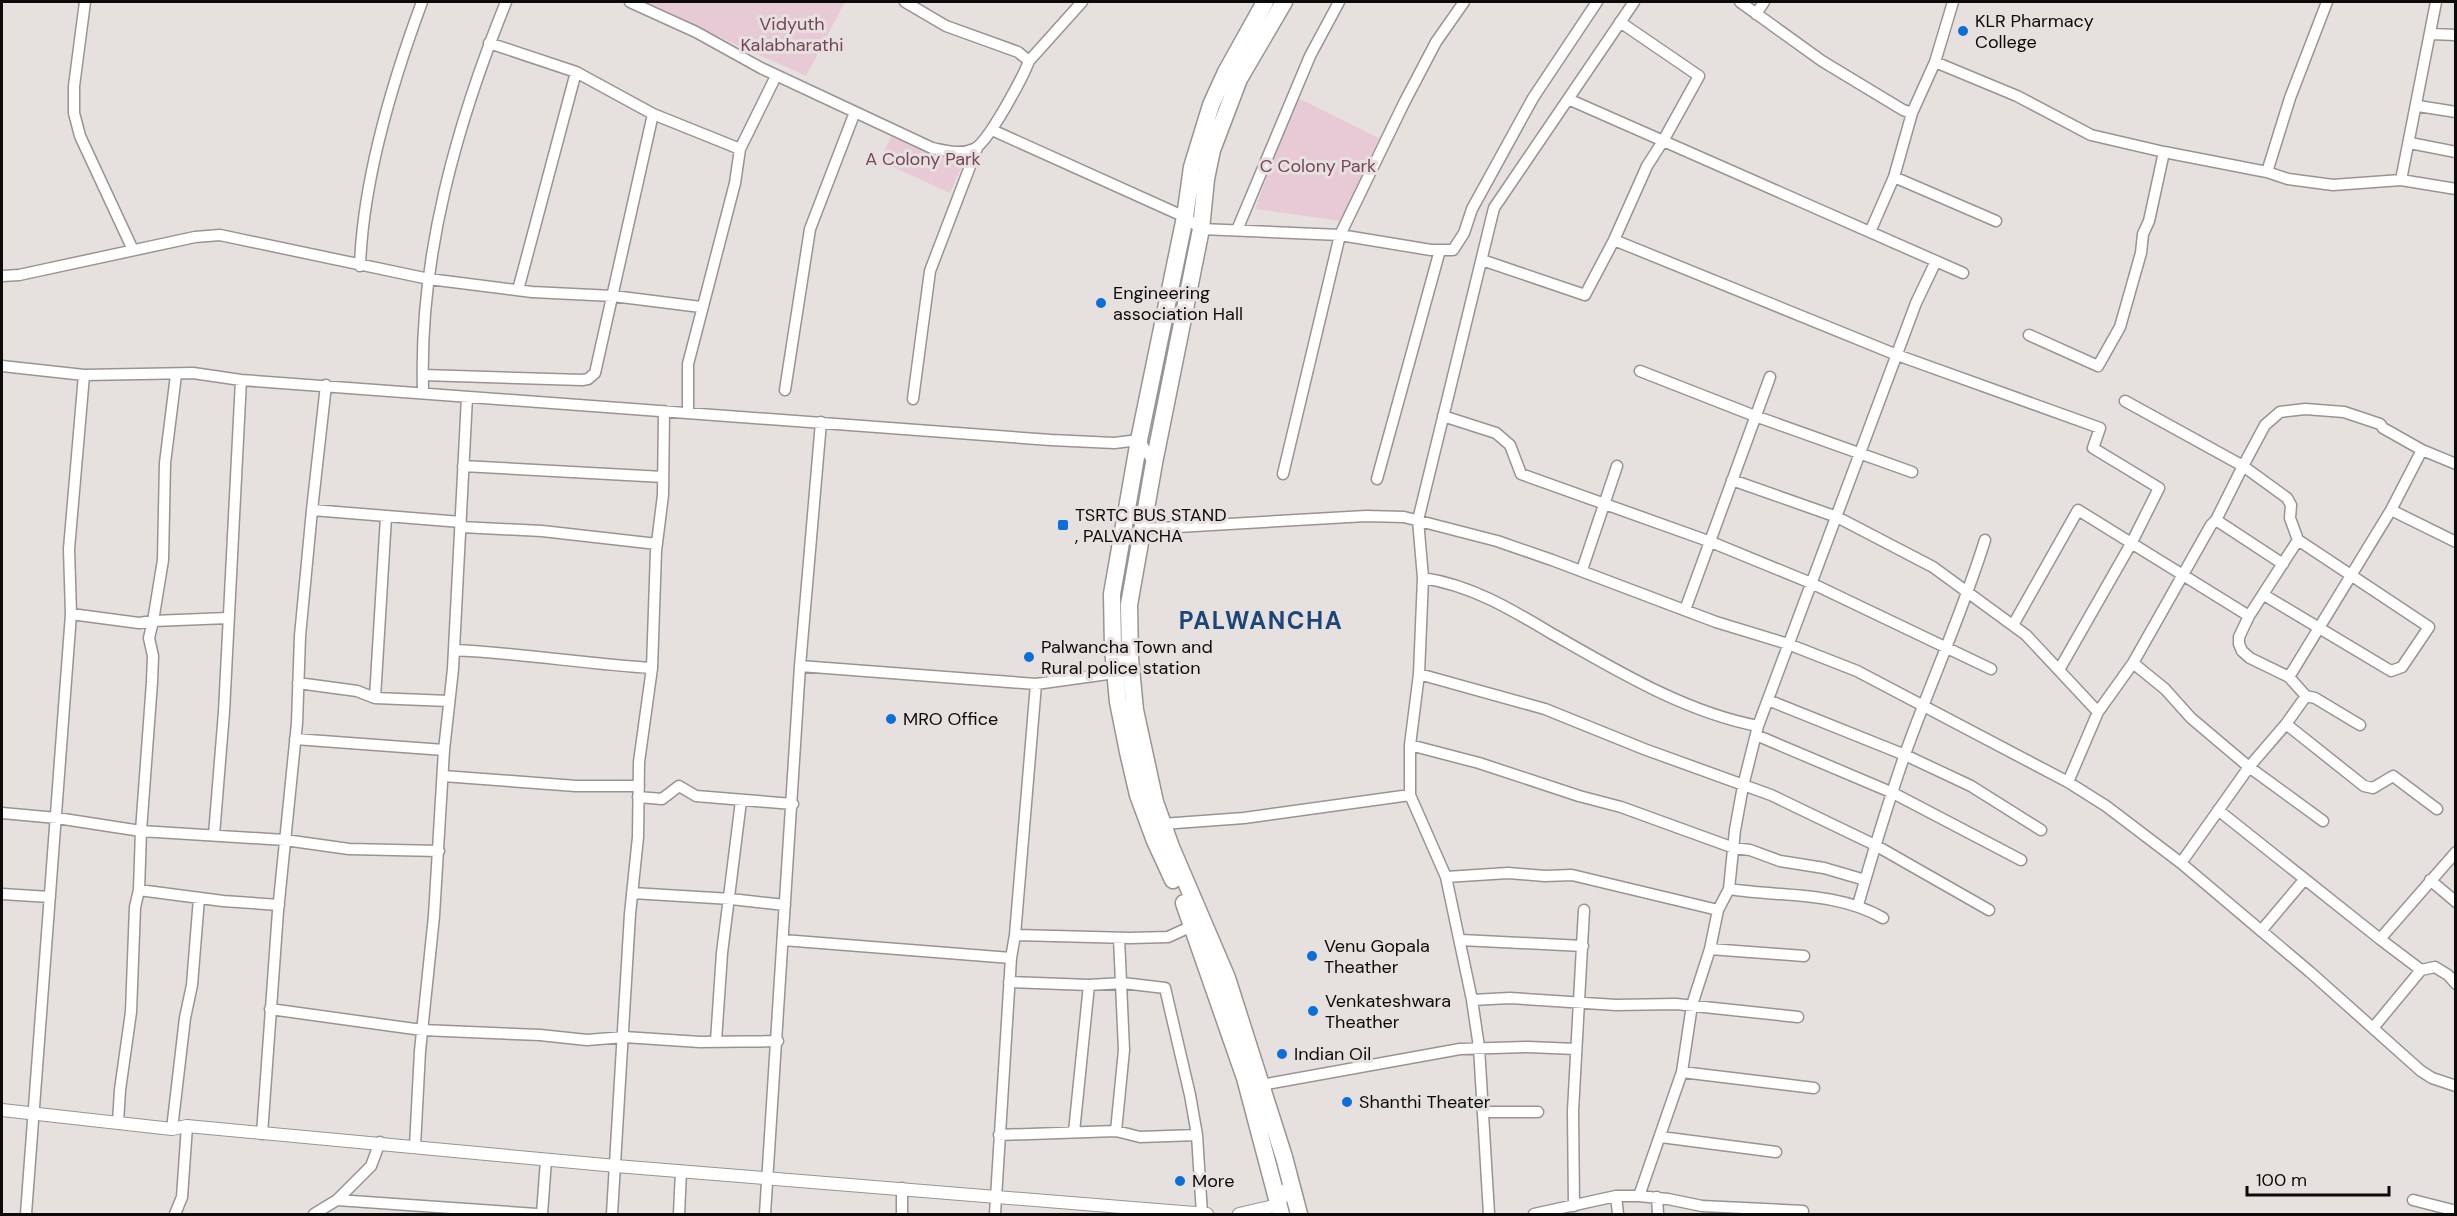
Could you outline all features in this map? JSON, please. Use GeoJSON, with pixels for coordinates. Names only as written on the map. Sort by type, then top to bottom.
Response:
{"type":"FeatureCollection","features":[{"type":"Feature","properties":{"kind":"highway"},"geometry":{"type":"LineString","coordinates":[[1265,2],[1226,72],[1211,105],[1192,167],[1185,217],[1139,440],[1112,594],[1118,702],[1138,795],[1155,841],[1192,926],[1245,1078],[1280,1210]]}},
{"type":"Feature","properties":{"kind":"highway"},"geometry":{"type":"LineString","coordinates":[[1284,2],[1239,79],[1212,150],[1206,180],[1201,229],[1154,464],[1129,605],[1133,695],[1145,759],[1162,824],[1227,978],[1291,1182],[1299,1215]]}},
{"type":"Feature","properties":{"kind":"street"},"geometry":{"type":"LineString","coordinates":[[85,2],[74,86],[74,113],[80,136],[133,250]]}},
{"type":"Feature","properties":{"kind":"street"},"geometry":{"type":"LineString","coordinates":[[360,266],[362,223],[376,159],[405,45],[422,2]]}},
{"type":"Feature","properties":{"kind":"street"},"geometry":{"type":"LineString","coordinates":[[423,388],[426,300],[442,202],[464,120],[489,43],[507,2]]}},
{"type":"Feature","properties":{"kind":"street"},"geometry":{"type":"LineString","coordinates":[[630,2],[696,32],[776,75],[932,148],[961,153],[977,148]]}},
{"type":"Feature","properties":{"kind":"street"},"geometry":{"type":"LineString","coordinates":[[905,2],[918,5],[946,26],[1018,52],[1025,55],[1029,61]]}},
{"type":"Feature","properties":{"kind":"street"},"geometry":{"type":"LineString","coordinates":[[913,399],[930,271],[977,148],[992,130],[1029,61],[1082,2]]}},
{"type":"Feature","properties":{"kind":"street"},"geometry":{"type":"LineString","coordinates":[[1237,230],[1310,56],[1339,2]]}},
{"type":"Feature","properties":{"kind":"street"},"geometry":{"type":"LineString","coordinates":[[1282,474],[1340,236],[1425,62],[1464,2]]}},
{"type":"Feature","properties":{"kind":"street"},"geometry":{"type":"LineString","coordinates":[[992,130],[1185,217],[1201,229],[1340,236],[1453,250],[1464,233],[1472,209],[1533,98],[1597,2]]}},
{"type":"Feature","properties":{"kind":"street"},"geometry":{"type":"LineString","coordinates":[[1489,1215],[1479,1047],[1461,940],[1446,877],[1410,795],[1410,746],[1419,674],[1423,578],[1418,520],[1494,208],[1634,2]]}},
{"type":"Feature","properties":{"kind":"street"},"geometry":{"type":"LineString","coordinates":[[1740,2],[1822,61],[1903,110],[1912,113]]}},
{"type":"Feature","properties":{"kind":"street"},"geometry":{"type":"LineString","coordinates":[[1756,14],[1764,2]]}},
{"type":"Feature","properties":{"kind":"street"},"geometry":{"type":"LineString","coordinates":[[1870,232],[1894,177],[1912,113],[1935,62],[1953,2]]}},
{"type":"Feature","properties":{"kind":"street"},"geometry":{"type":"LineString","coordinates":[[2267,172],[2290,98],[2327,2]]}},
{"type":"Feature","properties":{"kind":"street"},"geometry":{"type":"LineString","coordinates":[[2402,180],[2418,106],[2436,2]]}},
{"type":"Feature","properties":{"kind":"street"},"geometry":{"type":"LineString","coordinates":[[1482,260],[1585,295],[1614,240],[1647,166],[1699,75],[1620,22]]}},
{"type":"Feature","properties":{"kind":"street"},"geometry":{"type":"LineString","coordinates":[[2431,34],[2456,35]]}},
{"type":"Feature","properties":{"kind":"street"},"geometry":{"type":"LineString","coordinates":[[489,43],[576,72],[653,114],[740,149]]}},
{"type":"Feature","properties":{"kind":"street"},"geometry":{"type":"LineString","coordinates":[[1935,62],[2017,96],[2091,135],[2267,172],[2288,179],[2333,185],[2402,180],[2456,189]]}},
{"type":"Feature","properties":{"kind":"street"},"geometry":{"type":"LineString","coordinates":[[518,290],[576,72]]}},
{"type":"Feature","properties":{"kind":"street"},"geometry":{"type":"LineString","coordinates":[[688,413],[688,364],[735,183],[740,149],[776,75]]}},
{"type":"Feature","properties":{"kind":"street"},"geometry":{"type":"LineString","coordinates":[[1568,99],[1963,273]]}},
{"type":"Feature","properties":{"kind":"street"},"geometry":{"type":"LineString","coordinates":[[2418,106],[2456,112]]}},
{"type":"Feature","properties":{"kind":"street"},"geometry":{"type":"LineString","coordinates":[[785,390],[810,229],[855,112]]}},
{"type":"Feature","properties":{"kind":"street"},"geometry":{"type":"LineString","coordinates":[[423,375],[567,380],[588,379],[595,373],[653,114]]}},
{"type":"Feature","properties":{"kind":"street"},"geometry":{"type":"LineString","coordinates":[[2410,143],[2456,152]]}},
{"type":"Feature","properties":{"kind":"street"},"geometry":{"type":"LineString","coordinates":[[2029,335],[2098,366],[2120,327],[2141,253],[2143,234],[2149,221],[2164,152]]}},
{"type":"Feature","properties":{"kind":"street"},"geometry":{"type":"LineString","coordinates":[[1894,177],[1996,221]]}},
{"type":"Feature","properties":{"kind":"street"},"geometry":{"type":"LineString","coordinates":[[2,276],[19,275],[195,237],[220,235],[429,279],[518,290],[614,296],[701,307]]}},
{"type":"Feature","properties":{"kind":"street"},"geometry":{"type":"LineString","coordinates":[[1614,240],[1897,355],[2100,428],[2093,448],[2159,488],[2132,542],[2059,670]]}},
{"type":"Feature","properties":{"kind":"street"},"geometry":{"type":"LineString","coordinates":[[1377,479],[1440,250]]}},
{"type":"Feature","properties":{"kind":"street"},"geometry":{"type":"LineString","coordinates":[[1639,1196],[1682,1072],[1692,1005],[1710,949],[1718,910],[1729,888],[1743,786],[1757,731],[1916,303],[1936,261]]}},
{"type":"Feature","properties":{"kind":"street"},"geometry":{"type":"LineString","coordinates":[[2,366],[84,375],[193,373],[241,380],[688,413],[1114,443],[1139,440],[1154,464]]}},
{"type":"Feature","properties":{"kind":"street"},"geometry":{"type":"LineString","coordinates":[[1640,371],[1755,416],[1912,472]]}},
{"type":"Feature","properties":{"kind":"street"},"geometry":{"type":"LineString","coordinates":[[26,1215],[57,818],[71,614],[69,549],[84,375]]}},
{"type":"Feature","properties":{"kind":"street"},"geometry":{"type":"LineString","coordinates":[[118,1122],[131,1012],[135,907],[140,890],[141,831],[153,656],[149,638],[163,560],[165,463],[176,375]]}},
{"type":"Feature","properties":{"kind":"street"},"geometry":{"type":"LineString","coordinates":[[1685,610],[1770,377]]}},
{"type":"Feature","properties":{"kind":"street"},"geometry":{"type":"LineString","coordinates":[[214,834],[241,380]]}},
{"type":"Feature","properties":{"kind":"street"},"geometry":{"type":"LineString","coordinates":[[262,1134],[270,1009],[295,739],[300,636],[326,385]]}},
{"type":"Feature","properties":{"kind":"street"},"geometry":{"type":"LineString","coordinates":[[415,1146],[422,1030],[435,916],[444,750],[454,650],[467,397]]}},
{"type":"Feature","properties":{"kind":"street"},"geometry":{"type":"LineString","coordinates":[[2125,401],[2243,466],[2287,498],[2291,505],[2290,518],[2298,540],[2429,627],[2402,667],[2391,671],[2264,595]]}},
{"type":"Feature","properties":{"kind":"street"},"geometry":{"type":"LineString","coordinates":[[2068,782],[2098,712],[2133,663],[2211,525],[2216,520],[2265,425],[2280,412],[2305,409],[2344,412],[2380,424],[2422,450],[2456,464]]}},
{"type":"Feature","properties":{"kind":"street"},"geometry":{"type":"LineString","coordinates":[[612,1215],[639,762],[652,668],[657,544],[663,477],[664,411]]}},
{"type":"Feature","properties":{"kind":"street"},"geometry":{"type":"LineString","coordinates":[[1443,416],[1496,433],[1510,445],[1521,474],[1711,542],[1811,584],[1991,669]]}},
{"type":"Feature","properties":{"kind":"street"},"geometry":{"type":"LineString","coordinates":[[765,1215],[778,1041],[800,666],[821,422]]}},
{"type":"Feature","properties":{"kind":"street"},"geometry":{"type":"LineString","coordinates":[[2289,677],[2391,510],[2422,450]]}},
{"type":"Feature","properties":{"kind":"street"},"geometry":{"type":"LineString","coordinates":[[464,466],[663,477]]}},
{"type":"Feature","properties":{"kind":"street"},"geometry":{"type":"LineString","coordinates":[[1582,570],[1617,466]]}},
{"type":"Feature","properties":{"kind":"street"},"geometry":{"type":"LineString","coordinates":[[1732,480],[1837,517],[1933,567],[1969,591],[2026,635],[2098,712]]}},
{"type":"Feature","properties":{"kind":"street"},"geometry":{"type":"LineString","coordinates":[[312,510],[657,544]]}},
{"type":"Feature","properties":{"kind":"street"},"geometry":{"type":"LineString","coordinates":[[2013,625],[2078,510],[2249,616]]}},
{"type":"Feature","properties":{"kind":"street"},"geometry":{"type":"LineString","coordinates":[[2391,510],[2456,542]]}},
{"type":"Feature","properties":{"kind":"street"},"geometry":{"type":"LineString","coordinates":[[1143,529],[1366,516],[1404,517],[1497,541],[1582,570],[1685,610],[1788,644],[1857,671],[2068,782],[2106,806],[2181,863],[2421,1071],[2432,1078],[2456,1086]]}},
{"type":"Feature","properties":{"kind":"street"},"geometry":{"type":"LineString","coordinates":[[375,698],[386,517]]}},
{"type":"Feature","properties":{"kind":"street"},"geometry":{"type":"LineString","coordinates":[[2216,520],[2283,564]]}},
{"type":"Feature","properties":{"kind":"street"},"geometry":{"type":"LineString","coordinates":[[1858,905],[1905,755],[1969,591],[1985,540]]}},
{"type":"Feature","properties":{"kind":"street"},"geometry":{"type":"LineString","coordinates":[[2298,540],[2238,637],[2242,651],[2250,658],[2289,677],[2306,696],[2315,698],[2360,725]]}},
{"type":"Feature","properties":{"kind":"street"},"geometry":{"type":"LineString","coordinates":[[1423,578],[1445,581],[1474,591],[1515,611],[1594,657],[1687,703],[1757,731],[1892,793],[2021,860]]}},
{"type":"Feature","properties":{"kind":"street"},"geometry":{"type":"LineString","coordinates":[[71,614],[139,623],[228,618]]}},
{"type":"Feature","properties":{"kind":"street"},"geometry":{"type":"LineString","coordinates":[[454,650],[501,652],[590,664],[652,668]]}},
{"type":"Feature","properties":{"kind":"street"},"geometry":{"type":"LineString","coordinates":[[2133,663],[2165,689],[2191,718],[2250,767],[2324,821]]}},
{"type":"Feature","properties":{"kind":"street"},"geometry":{"type":"LineString","coordinates":[[800,666],[1036,684],[1115,673],[1133,695]]}},
{"type":"Feature","properties":{"kind":"street"},"geometry":{"type":"LineString","coordinates":[[1419,674],[1545,709],[1771,795],[1875,845],[1989,910]]}},
{"type":"Feature","properties":{"kind":"street"},"geometry":{"type":"LineString","coordinates":[[298,683],[357,691],[375,698],[449,701]]}},
{"type":"Feature","properties":{"kind":"street"},"geometry":{"type":"LineString","coordinates":[[995,1215],[1009,982],[1036,684]]}},
{"type":"Feature","properties":{"kind":"street"},"geometry":{"type":"LineString","coordinates":[[2181,863],[2250,767],[2306,696]]}},
{"type":"Feature","properties":{"kind":"street"},"geometry":{"type":"LineString","coordinates":[[1768,700],[1905,755],[1971,786],[2041,830]]}},
{"type":"Feature","properties":{"kind":"street"},"geometry":{"type":"LineString","coordinates":[[2286,724],[2364,786],[2373,788],[2393,776],[2437,809]]}},
{"type":"Feature","properties":{"kind":"street"},"geometry":{"type":"LineString","coordinates":[[295,739],[444,750]]}},
{"type":"Feature","properties":{"kind":"street"},"geometry":{"type":"LineString","coordinates":[[1410,746],[1479,763],[1579,796],[1621,807],[1734,848],[1750,850],[1780,861],[1824,867],[1865,880]]}},
{"type":"Feature","properties":{"kind":"street"},"geometry":{"type":"LineString","coordinates":[[443,776],[638,792],[662,799],[679,786],[696,796],[793,804]]}},
{"type":"Feature","properties":{"kind":"street"},"geometry":{"type":"LineString","coordinates":[[1162,824],[1244,818],[1410,795]]}},
{"type":"Feature","properties":{"kind":"street"},"geometry":{"type":"LineString","coordinates":[[716,1041],[722,953],[731,898],[741,801]]}},
{"type":"Feature","properties":{"kind":"street"},"geometry":{"type":"LineString","coordinates":[[2218,810],[2304,880],[2421,969]]}},
{"type":"Feature","properties":{"kind":"street"},"geometry":{"type":"LineString","coordinates":[[2,813],[57,818],[141,831],[285,840],[349,849],[439,850]]}},
{"type":"Feature","properties":{"kind":"street"},"geometry":{"type":"LineString","coordinates":[[2380,939],[2456,852]]}},
{"type":"Feature","properties":{"kind":"street"},"geometry":{"type":"LineString","coordinates":[[1446,877],[1508,873],[1545,876],[1572,875],[1718,910]]}},
{"type":"Feature","properties":{"kind":"street"},"geometry":{"type":"LineString","coordinates":[[2261,931],[2304,880]]}},
{"type":"Feature","properties":{"kind":"street"},"geometry":{"type":"LineString","coordinates":[[2430,880],[2456,902]]}},
{"type":"Feature","properties":{"kind":"street"},"geometry":{"type":"LineString","coordinates":[[1729,888],[1830,898],[1858,905],[1882,918]]}},
{"type":"Feature","properties":{"kind":"street"},"geometry":{"type":"LineString","coordinates":[[140,890],[199,898],[279,904]]}},
{"type":"Feature","properties":{"kind":"street"},"geometry":{"type":"LineString","coordinates":[[632,893],[731,898],[785,905]]}},
{"type":"Feature","properties":{"kind":"street"},"geometry":{"type":"LineString","coordinates":[[2,894],[51,897]]}},
{"type":"Feature","properties":{"kind":"street"},"geometry":{"type":"LineString","coordinates":[[172,1129],[185,1018],[192,986],[199,898]]}},
{"type":"Feature","properties":{"kind":"street"},"geometry":{"type":"LineString","coordinates":[[1567,1210],[1584,910]]}},
{"type":"Feature","properties":{"kind":"street"},"geometry":{"type":"LineString","coordinates":[[1015,935],[1168,937],[1192,926]]}},
{"type":"Feature","properties":{"kind":"street"},"geometry":{"type":"LineString","coordinates":[[1116,1131],[1124,1050],[1123,983],[1119,938]]}},
{"type":"Feature","properties":{"kind":"street"},"geometry":{"type":"LineString","coordinates":[[783,940],[1011,958]]}},
{"type":"Feature","properties":{"kind":"street"},"geometry":{"type":"LineString","coordinates":[[1461,940],[1583,946]]}},
{"type":"Feature","properties":{"kind":"street"},"geometry":{"type":"LineString","coordinates":[[1710,949],[1804,956]]}},
{"type":"Feature","properties":{"kind":"street"},"geometry":{"type":"LineString","coordinates":[[2373,1028],[2421,969],[2435,967],[2448,975],[2456,984]]}},
{"type":"Feature","properties":{"kind":"street"},"geometry":{"type":"LineString","coordinates":[[1009,982],[1089,986],[1123,983],[1165,988],[1197,1135],[1202,1214]]}},
{"type":"Feature","properties":{"kind":"street"},"geometry":{"type":"LineString","coordinates":[[1074,1132],[1089,986]]}},
{"type":"Feature","properties":{"kind":"street"},"geometry":{"type":"LineString","coordinates":[[1472,1000],[1510,998],[1616,1005],[1692,1005],[1798,1017]]}},
{"type":"Feature","properties":{"kind":"street"},"geometry":{"type":"LineString","coordinates":[[270,1009],[422,1030],[540,1035],[587,1040],[624,1037],[778,1041]]}},
{"type":"Feature","properties":{"kind":"street"},"geometry":{"type":"LineString","coordinates":[[1261,1085],[1479,1047],[1576,1049]]}},
{"type":"Feature","properties":{"kind":"street"},"geometry":{"type":"LineString","coordinates":[[1682,1072],[1814,1088]]}},
{"type":"Feature","properties":{"kind":"street"},"geometry":{"type":"LineString","coordinates":[[2,1110],[172,1129],[187,1126],[380,1142],[681,1172],[768,1177],[1207,1215]]}},
{"type":"Feature","properties":{"kind":"street"},"geometry":{"type":"LineString","coordinates":[[1483,1112],[1538,1112]]}},
{"type":"Feature","properties":{"kind":"street"},"geometry":{"type":"LineString","coordinates":[[174,1215],[182,1197],[187,1126]]}},
{"type":"Feature","properties":{"kind":"street"},"geometry":{"type":"LineString","coordinates":[[999,1135],[1116,1131],[1140,1137],[1197,1135]]}},
{"type":"Feature","properties":{"kind":"street"},"geometry":{"type":"LineString","coordinates":[[1661,1137],[1776,1152]]}},
{"type":"Feature","properties":{"kind":"street"},"geometry":{"type":"LineString","coordinates":[[314,1215],[337,1200],[371,1166],[380,1142]]}},
{"type":"Feature","properties":{"kind":"street"},"geometry":{"type":"LineString","coordinates":[[542,1215],[546,1160]]}},
{"type":"Feature","properties":{"kind":"street"},"geometry":{"type":"LineString","coordinates":[[678,1215],[681,1172]]}},
{"type":"Feature","properties":{"kind":"street"},"geometry":{"type":"LineString","coordinates":[[1239,1215],[1280,1210],[1291,1182]]}},
{"type":"Feature","properties":{"kind":"street"},"geometry":{"type":"LineString","coordinates":[[902,1188],[902,1215]]}},
{"type":"Feature","properties":{"kind":"street"},"geometry":{"type":"LineString","coordinates":[[1616,1196],[1618,1215]]}},
{"type":"Feature","properties":{"kind":"street"},"geometry":{"type":"LineString","coordinates":[[1534,1215],[1567,1210],[1616,1196],[1657,1197],[1702,1206],[1803,1212]]}},
{"type":"Feature","properties":{"kind":"street"},"geometry":{"type":"LineString","coordinates":[[1657,1197],[1658,1215]]}},
{"type":"Feature","properties":{"kind":"street"},"geometry":{"type":"LineString","coordinates":[[337,1200],[537,1215]]}},
{"type":"Feature","properties":{"kind":"street"},"geometry":{"type":"LineString","coordinates":[[2413,1200],[2456,1211]]}},
{"type":"Feature","properties":{"kind":"green space","name":"Vidyuth Kalabharathi"},"geometry":{"type":"Polygon","coordinates":[[[641,2],[845,2],[806,76],[641,2]]]}},
{"type":"Feature","properties":{"kind":"green space","name":"C Colony Park"},"geometry":{"type":"Polygon","coordinates":[[[1296,97],[1379,138],[1341,221],[1255,209],[1296,97]]]}},
{"type":"Feature","properties":{"kind":"green space","name":"A Colony Park"},"geometry":{"type":"Polygon","coordinates":[[[896,125],[966,157],[950,193],[880,161],[896,125]]]}},
{"type":"Feature","properties":{"kind":"place","name":"KLR Pharmacy College"},"geometry":{"type":"Point","coordinates":[1963,31]}},
{"type":"Feature","properties":{"kind":"place","name":"Engineering association Hall"},"geometry":{"type":"Point","coordinates":[1101,303]}},
{"type":"Feature","properties":{"kind":"place","name":"TSRTC BUS STAND , PALVANCHA"},"geometry":{"type":"Point","coordinates":[1063,525]}},
{"type":"Feature","properties":{"kind":"place","name":"Palwancha Town and Rural police station"},"geometry":{"type":"Point","coordinates":[1029,657]}},
{"type":"Feature","properties":{"kind":"place","name":"MRO Office"},"geometry":{"type":"Point","coordinates":[891,719]}},
{"type":"Feature","properties":{"kind":"place","name":"Venu Gopala Theather"},"geometry":{"type":"Point","coordinates":[1312,956]}},
{"type":"Feature","properties":{"kind":"place","name":"Venkateshwara Theather"},"geometry":{"type":"Point","coordinates":[1313,1011]}},
{"type":"Feature","properties":{"kind":"place","name":"Indian Oil"},"geometry":{"type":"Point","coordinates":[1282,1054]}},
{"type":"Feature","properties":{"kind":"place","name":"Shanthi Theater"},"geometry":{"type":"Point","coordinates":[1347,1102]}},
{"type":"Feature","properties":{"kind":"place","name":"More"},"geometry":{"type":"Point","coordinates":[1180,1181]}},
{"type":"Feature","properties":{"kind":"district","name":"PALWANCHA"},"geometry":{"type":"Point","coordinates":[1261,620]}}]}
